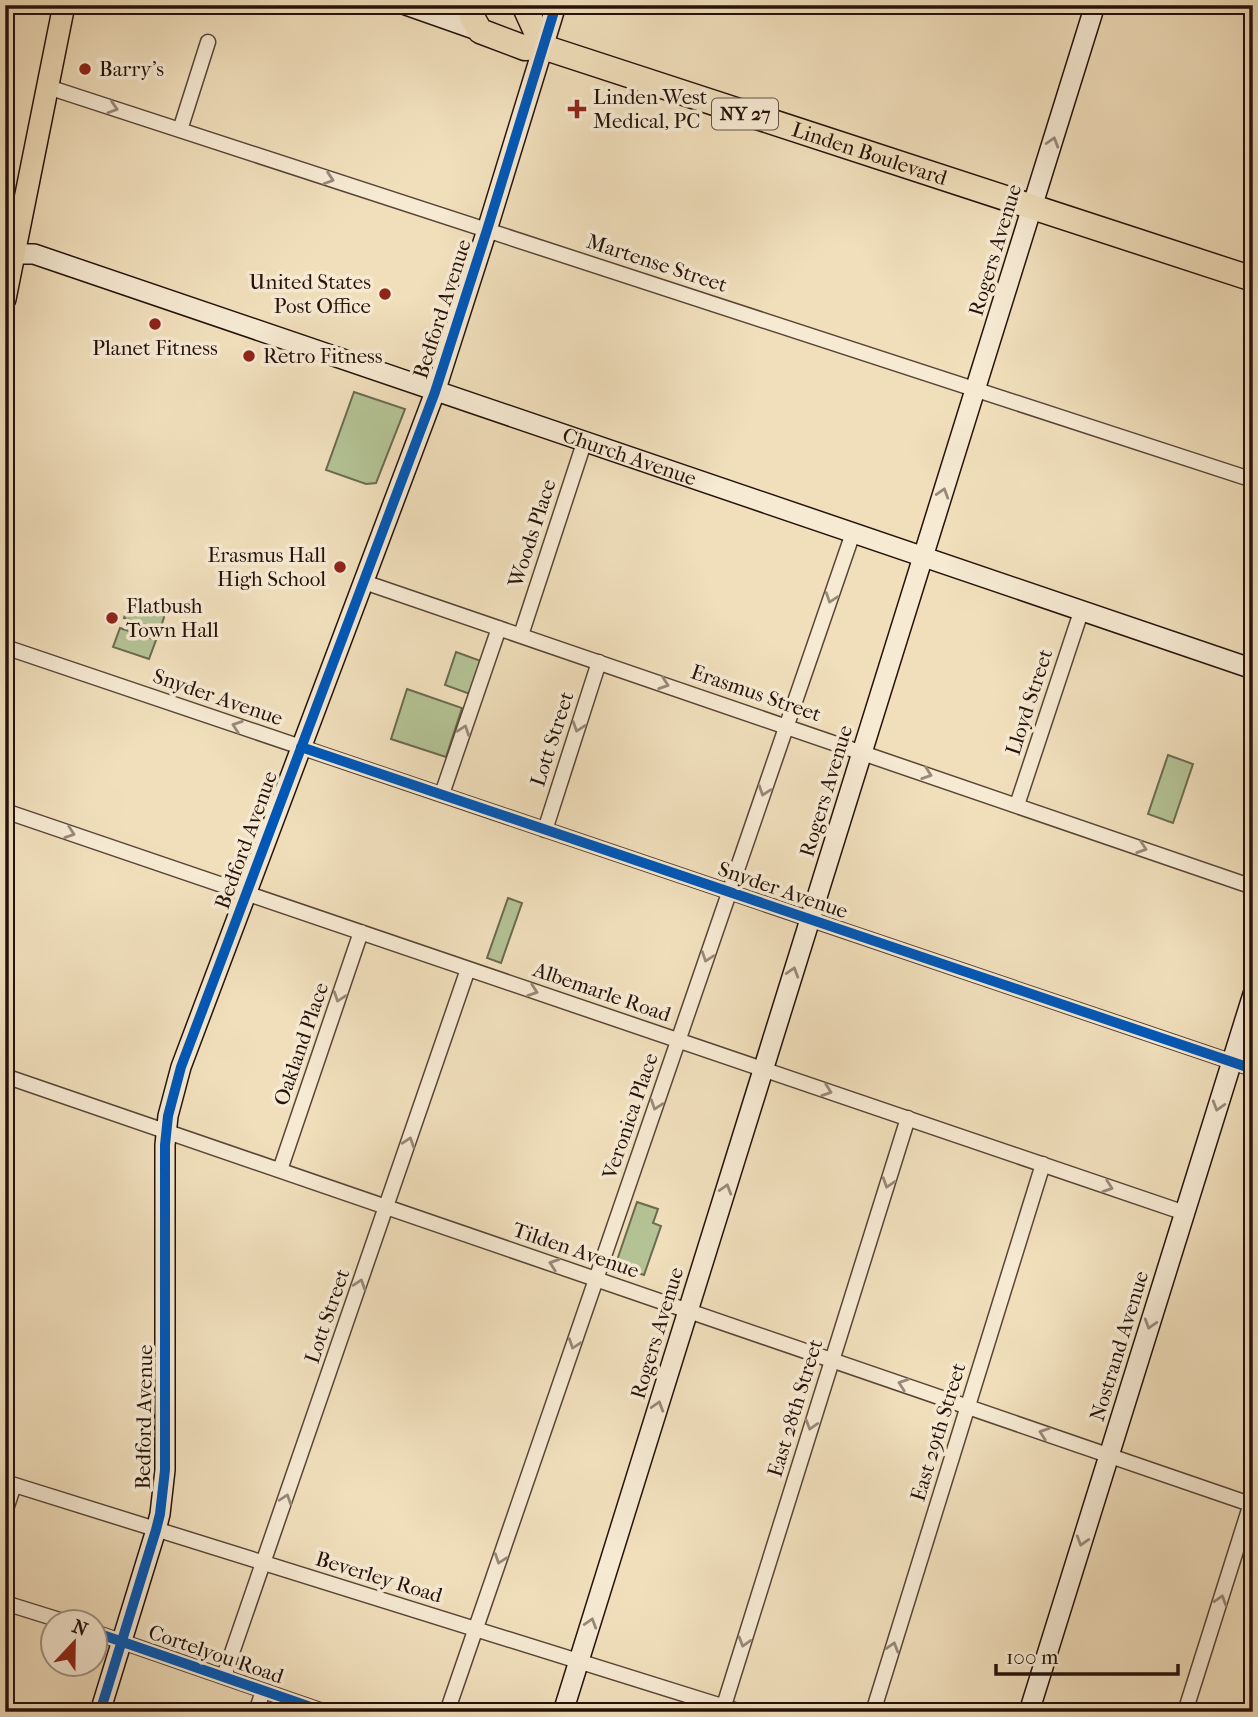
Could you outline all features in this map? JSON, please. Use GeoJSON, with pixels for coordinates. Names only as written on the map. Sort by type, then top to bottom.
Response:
{"type":"FeatureCollection","features":[{"type":"Feature","properties":{"kind":"highway"},"geometry":{"type":"LineString","coordinates":[[471,5],[471,15],[480,31]]}},
{"type":"Feature","properties":{"kind":"highway"},"geometry":{"type":"LineString","coordinates":[[524,5],[544,47]]}},
{"type":"Feature","properties":{"kind":"highway","name":"Linden Boulevard"},"geometry":{"type":"LineString","coordinates":[[480,31],[525,48],[544,47],[1253,279]]}},
{"type":"Feature","properties":{"kind":"main road"},"geometry":{"type":"LineString","coordinates":[[5,299],[10,253],[64,5]]}},
{"type":"Feature","properties":{"kind":"main road","name":"Linden Boulevard"},"geometry":{"type":"LineString","coordinates":[[406,5],[480,31]]}},
{"type":"Feature","properties":{"kind":"main road","name":"Bedford Avenue"},"geometry":{"type":"LineString","coordinates":[[100,1712],[156,1530],[165,1470],[166,1130],[172,1098],[181,1067],[435,391],[488,230],[556,5]]}},
{"type":"Feature","properties":{"kind":"main road","name":"Rogers Avenue"},"geometry":{"type":"LineString","coordinates":[[563,1712],[1095,5]]}},
{"type":"Feature","properties":{"kind":"main road","name":"Church Avenue"},"geometry":{"type":"LineString","coordinates":[[10,253],[34,254],[1253,669]]}},
{"type":"Feature","properties":{"kind":"main road","name":"Nostrand Avenue"},"geometry":{"type":"LineString","coordinates":[[1029,1712],[1253,995]]}},
{"type":"Feature","properties":{"kind":"street"},"geometry":{"type":"LineString","coordinates":[[180,130],[208,42]]}},
{"type":"Feature","properties":{"kind":"street","name":"Martense Street"},"geometry":{"type":"LineString","coordinates":[[48,87],[1253,480]]}},
{"type":"Feature","properties":{"kind":"street","name":"Woods Place"},"geometry":{"type":"LineString","coordinates":[[521,635],[584,443]]}},
{"type":"Feature","properties":{"kind":"street","name":"Veronica Place"},"geometry":{"type":"LineString","coordinates":[[447,1712],[853,533]]}},
{"type":"Feature","properties":{"kind":"street","name":"Erasmus Street"},"geometry":{"type":"LineString","coordinates":[[364,582],[1253,887]]}},
{"type":"Feature","properties":{"kind":"street","name":"Lloyd Street"},"geometry":{"type":"LineString","coordinates":[[1017,805],[1081,612]]}},
{"type":"Feature","properties":{"kind":"street"},"geometry":{"type":"LineString","coordinates":[[442,794],[499,628]]}},
{"type":"Feature","properties":{"kind":"street","name":"Snyder Avenue"},"geometry":{"type":"LineString","coordinates":[[5,648],[1253,1069]]}},
{"type":"Feature","properties":{"kind":"street","name":"Lott Street"},"geometry":{"type":"LineString","coordinates":[[545,830],[599,662]]}},
{"type":"Feature","properties":{"kind":"street","name":"Albemarle Road"},"geometry":{"type":"LineString","coordinates":[[5,811],[1185,1213]]}},
{"type":"Feature","properties":{"kind":"street","name":"Oakland Place"},"geometry":{"type":"LineString","coordinates":[[280,1170],[361,932]]}},
{"type":"Feature","properties":{"kind":"street","name":"Lott Street"},"geometry":{"type":"LineString","coordinates":[[225,1676],[468,969]]}},
{"type":"Feature","properties":{"kind":"street","name":"Tilden Avenue"},"geometry":{"type":"LineString","coordinates":[[5,1076],[1252,1502]]}},
{"type":"Feature","properties":{"kind":"street","name":"East 28th Street"},"geometry":{"type":"LineString","coordinates":[[723,1709],[908,1118]]}},
{"type":"Feature","properties":{"kind":"street","name":"East 29th Street"},"geometry":{"type":"LineString","coordinates":[[873,1712],[1044,1164]]}},
{"type":"Feature","properties":{"kind":"street"},"geometry":{"type":"LineString","coordinates":[[5,1512],[10,1483]]}},
{"type":"Feature","properties":{"kind":"street","name":"Beverley Road"},"geometry":{"type":"LineString","coordinates":[[10,1483],[579,1661],[723,1709],[741,1712]]}},
{"type":"Feature","properties":{"kind":"street"},"geometry":{"type":"LineString","coordinates":[[1185,1712],[1252,1502]]}},
{"type":"Feature","properties":{"kind":"street"},"geometry":{"type":"LineString","coordinates":[[5,1603],[38,1613]]}},
{"type":"Feature","properties":{"kind":"street","name":"Cortelyou Road"},"geometry":{"type":"LineString","coordinates":[[108,1636],[325,1712]]}},
{"type":"Feature","properties":{"kind":"street"},"geometry":{"type":"LineString","coordinates":[[256,1712],[262,1691]]}},
{"type":"Feature","properties":{"kind":"green space"},"geometry":{"type":"Polygon","coordinates":[[[354,392],[405,409],[376,483],[366,484],[326,470],[354,392]]]}},
{"type":"Feature","properties":{"kind":"green space"},"geometry":{"type":"Polygon","coordinates":[[[130,599],[166,611],[160,630],[124,618],[130,599]]]}},
{"type":"Feature","properties":{"kind":"green space"},"geometry":{"type":"Polygon","coordinates":[[[120,628],[156,640],[149,659],[113,647],[120,628]]]}},
{"type":"Feature","properties":{"kind":"green space"},"geometry":{"type":"Polygon","coordinates":[[[456,652],[481,661],[470,694],[445,685],[456,652]]]}},
{"type":"Feature","properties":{"kind":"green space"},"geometry":{"type":"Polygon","coordinates":[[[407,689],[462,708],[446,757],[391,739],[407,689]]]}},
{"type":"Feature","properties":{"kind":"green space"},"geometry":{"type":"Polygon","coordinates":[[[1168,755],[1193,764],[1173,823],[1148,814],[1168,755]]]}},
{"type":"Feature","properties":{"kind":"green space"},"geometry":{"type":"Polygon","coordinates":[[[508,898],[522,903],[501,963],[487,958],[508,898]]]}},
{"type":"Feature","properties":{"kind":"green space"},"geometry":{"type":"Polygon","coordinates":[[[637,1202],[658,1209],[653,1223],[661,1226],[644,1275],[615,1266],[637,1202]]]}},
{"type":"Feature","properties":{"kind":"cycle path"},"geometry":{"type":"LineString","coordinates":[[100,1712],[160,1514],[165,1470],[165,1145],[168,1116],[181,1067],[435,392],[556,5]]}},
{"type":"Feature","properties":{"kind":"cycle path"},"geometry":{"type":"LineString","coordinates":[[301,747],[1253,1069]]}},
{"type":"Feature","properties":{"kind":"cycle path"},"geometry":{"type":"LineString","coordinates":[[108,1637],[325,1712]]}},
{"type":"Feature","properties":{"kind":"place","name":"Barry's"},"geometry":{"type":"Point","coordinates":[85,69]}},
{"type":"Feature","properties":{"kind":"place","name":"Linden West Medical, PC"},"geometry":{"type":"Point","coordinates":[577,109]}},
{"type":"Feature","properties":{"kind":"place","name":"United States Post Office"},"geometry":{"type":"Point","coordinates":[385,294]}},
{"type":"Feature","properties":{"kind":"place","name":"Planet Fitness"},"geometry":{"type":"Point","coordinates":[155,324]}},
{"type":"Feature","properties":{"kind":"place","name":"Retro Fitness"},"geometry":{"type":"Point","coordinates":[249,356]}},
{"type":"Feature","properties":{"kind":"place","name":"Erasmus Hall High School"},"geometry":{"type":"Point","coordinates":[340,567]}},
{"type":"Feature","properties":{"kind":"place","name":"Flatbush Town Hall"},"geometry":{"type":"Point","coordinates":[112,618]}}]}
